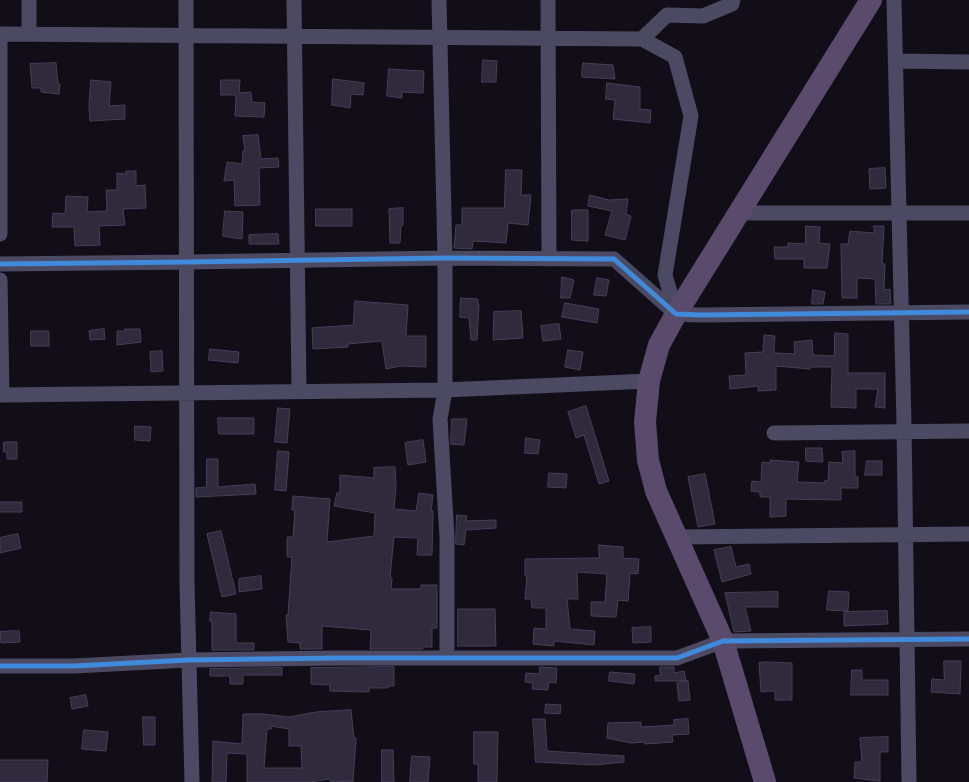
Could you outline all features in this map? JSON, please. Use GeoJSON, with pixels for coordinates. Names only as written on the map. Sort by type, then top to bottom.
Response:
{"type":"FeatureCollection","features":[{"type":"Feature","properties":{"kind":"main road"},"geometry":{"type":"LineString","coordinates":[[765,782],[722,641],[656,490],[648,460],[645,422],[649,381],[659,345],[676,314],[870,0]]}},
{"type":"Feature","properties":{"kind":"street"},"geometry":{"type":"LineString","coordinates":[[28,0],[29,34]]}},
{"type":"Feature","properties":{"kind":"street"},"geometry":{"type":"LineString","coordinates":[[186,0],[188,660],[192,782]]}},
{"type":"Feature","properties":{"kind":"street"},"geometry":{"type":"LineString","coordinates":[[294,0],[299,390]]}},
{"type":"Feature","properties":{"kind":"street"},"geometry":{"type":"LineString","coordinates":[[439,0],[445,258],[445,390],[440,419],[447,538],[447,658]]}},
{"type":"Feature","properties":{"kind":"street"},"geometry":{"type":"LineString","coordinates":[[548,0],[549,259]]}},
{"type":"Feature","properties":{"kind":"street"},"geometry":{"type":"LineString","coordinates":[[642,39],[666,16],[703,16],[732,4],[733,0]]}},
{"type":"Feature","properties":{"kind":"street"},"geometry":{"type":"LineString","coordinates":[[894,0],[902,313],[909,782]]}},
{"type":"Feature","properties":{"kind":"street"},"geometry":{"type":"LineString","coordinates":[[0,34],[642,39],[675,57],[690,116],[665,275],[676,314]]}},
{"type":"Feature","properties":{"kind":"street"},"geometry":{"type":"LineString","coordinates":[[0,42],[0,234]]}},
{"type":"Feature","properties":{"kind":"street"},"geometry":{"type":"LineString","coordinates":[[895,61],[969,62]]}},
{"type":"Feature","properties":{"kind":"street"},"geometry":{"type":"LineString","coordinates":[[739,213],[969,213]]}},
{"type":"Feature","properties":{"kind":"street"},"geometry":{"type":"LineString","coordinates":[[0,264],[445,258],[614,259],[676,314],[969,312]]}},
{"type":"Feature","properties":{"kind":"street"},"geometry":{"type":"LineString","coordinates":[[0,280],[1,395],[299,390],[445,390],[649,381]]}},
{"type":"Feature","properties":{"kind":"street"},"geometry":{"type":"LineString","coordinates":[[774,433],[969,431]]}},
{"type":"Feature","properties":{"kind":"street"},"geometry":{"type":"LineString","coordinates":[[676,537],[969,534]]}},
{"type":"Feature","properties":{"kind":"street"},"geometry":{"type":"LineString","coordinates":[[0,666],[74,666],[188,660],[677,658],[722,641],[969,640]]}},
{"type":"Feature","properties":{"kind":"building"},"geometry":{"type":"Polygon","coordinates":[[[483,60],[497,61],[496,82],[482,82],[483,60]]]}},
{"type":"Feature","properties":{"kind":"building"},"geometry":{"type":"Polygon","coordinates":[[[56,63],[58,84],[60,84],[59,94],[41,92],[41,88],[32,88],[30,64],[56,63]]]}},
{"type":"Feature","properties":{"kind":"building"},"geometry":{"type":"Polygon","coordinates":[[[583,63],[613,65],[615,79],[582,77],[583,63]]]}},
{"type":"Feature","properties":{"kind":"building"},"geometry":{"type":"Polygon","coordinates":[[[389,69],[424,71],[423,93],[402,92],[402,98],[387,96],[389,69]]]}},
{"type":"Feature","properties":{"kind":"building"},"geometry":{"type":"Polygon","coordinates":[[[333,79],[364,83],[363,95],[351,94],[350,108],[332,105],[333,79]]]}},
{"type":"Feature","properties":{"kind":"building"},"geometry":{"type":"Polygon","coordinates":[[[91,80],[111,82],[109,106],[125,105],[125,119],[90,121],[91,80]]]}},
{"type":"Feature","properties":{"kind":"building"},"geometry":{"type":"Polygon","coordinates":[[[221,80],[240,80],[239,93],[251,92],[252,102],[265,103],[264,117],[235,116],[236,95],[221,95],[221,80]]]}},
{"type":"Feature","properties":{"kind":"building"},"geometry":{"type":"Polygon","coordinates":[[[607,83],[640,87],[640,109],[651,110],[650,123],[613,119],[615,100],[606,99],[607,83]]]}},
{"type":"Feature","properties":{"kind":"building"},"geometry":{"type":"Polygon","coordinates":[[[258,135],[261,159],[278,158],[279,167],[259,168],[260,205],[235,206],[234,180],[224,181],[227,162],[242,164],[243,151],[245,151],[243,136],[258,135]]]}},
{"type":"Feature","properties":{"kind":"building"},"geometry":{"type":"Polygon","coordinates":[[[885,168],[886,188],[870,189],[869,169],[885,168]]]}},
{"type":"Feature","properties":{"kind":"building"},"geometry":{"type":"Polygon","coordinates":[[[506,170],[522,170],[521,195],[531,195],[528,225],[508,223],[506,243],[473,241],[472,249],[454,248],[456,225],[462,225],[462,208],[504,208],[506,170]]]}},
{"type":"Feature","properties":{"kind":"building"},"geometry":{"type":"Polygon","coordinates":[[[126,171],[136,171],[136,186],[145,185],[146,208],[123,209],[125,225],[99,226],[100,245],[75,246],[74,227],[52,227],[53,213],[65,214],[66,196],[88,197],[87,212],[107,211],[106,190],[117,190],[117,173],[126,174],[126,171]]]}},
{"type":"Feature","properties":{"kind":"building"},"geometry":{"type":"Polygon","coordinates":[[[590,195],[609,200],[628,199],[626,214],[631,216],[625,240],[605,235],[612,211],[588,206],[590,195]]]}},
{"type":"Feature","properties":{"kind":"building"},"geometry":{"type":"Polygon","coordinates":[[[403,208],[400,243],[390,243],[389,209],[403,208]]]}},
{"type":"Feature","properties":{"kind":"building"},"geometry":{"type":"Polygon","coordinates":[[[316,209],[352,209],[352,226],[316,226],[316,209]]]}},
{"type":"Feature","properties":{"kind":"building"},"geometry":{"type":"Polygon","coordinates":[[[572,210],[588,210],[588,241],[572,240],[572,210]]]}},
{"type":"Feature","properties":{"kind":"building"},"geometry":{"type":"Polygon","coordinates":[[[225,211],[243,212],[242,239],[223,236],[225,211]]]}},
{"type":"Feature","properties":{"kind":"building"},"geometry":{"type":"Polygon","coordinates":[[[806,226],[820,227],[819,243],[830,244],[827,268],[804,268],[804,259],[775,259],[774,247],[788,247],[788,243],[805,244],[806,226]]]}},
{"type":"Feature","properties":{"kind":"building"},"geometry":{"type":"Polygon","coordinates":[[[874,226],[884,226],[882,264],[885,264],[884,290],[890,289],[891,304],[876,304],[875,279],[857,278],[857,298],[842,298],[841,244],[848,244],[850,231],[874,233],[874,226]]]}},
{"type":"Feature","properties":{"kind":"building"},"geometry":{"type":"Polygon","coordinates":[[[278,234],[279,244],[249,244],[249,235],[278,234]]]}},
{"type":"Feature","properties":{"kind":"building"},"geometry":{"type":"Polygon","coordinates":[[[562,277],[574,280],[570,298],[561,298],[562,277]]]}},
{"type":"Feature","properties":{"kind":"building"},"geometry":{"type":"Polygon","coordinates":[[[597,278],[609,280],[606,296],[594,295],[597,278]]]}},
{"type":"Feature","properties":{"kind":"building"},"geometry":{"type":"Polygon","coordinates":[[[813,290],[825,292],[823,304],[812,304],[813,290]]]}},
{"type":"Feature","properties":{"kind":"building"},"geometry":{"type":"Polygon","coordinates":[[[461,298],[478,299],[477,340],[471,340],[469,318],[460,317],[461,298]]]}},
{"type":"Feature","properties":{"kind":"building"},"geometry":{"type":"Polygon","coordinates":[[[355,301],[408,305],[406,336],[426,336],[426,367],[400,366],[386,369],[381,341],[348,344],[348,347],[313,349],[312,328],[353,325],[355,301]]]}},
{"type":"Feature","properties":{"kind":"building"},"geometry":{"type":"Polygon","coordinates":[[[565,303],[599,309],[597,323],[562,317],[565,303]]]}},
{"type":"Feature","properties":{"kind":"building"},"geometry":{"type":"Polygon","coordinates":[[[521,311],[523,338],[493,340],[494,312],[521,311]]]}},
{"type":"Feature","properties":{"kind":"building"},"geometry":{"type":"Polygon","coordinates":[[[559,324],[561,339],[543,341],[541,326],[559,324]]]}},
{"type":"Feature","properties":{"kind":"building"},"geometry":{"type":"Polygon","coordinates":[[[104,329],[105,339],[90,340],[89,331],[104,329]]]}},
{"type":"Feature","properties":{"kind":"building"},"geometry":{"type":"Polygon","coordinates":[[[125,329],[140,329],[141,342],[117,345],[117,331],[125,331],[125,329]]]}},
{"type":"Feature","properties":{"kind":"building"},"geometry":{"type":"Polygon","coordinates":[[[31,331],[49,331],[49,346],[31,346],[31,331]]]}},
{"type":"Feature","properties":{"kind":"building"},"geometry":{"type":"Polygon","coordinates":[[[835,333],[848,334],[848,373],[885,373],[885,408],[875,407],[878,389],[856,389],[856,408],[831,407],[832,367],[810,367],[810,369],[776,366],[776,390],[758,391],[758,386],[730,389],[729,376],[746,375],[745,353],[763,352],[764,335],[775,336],[774,352],[776,353],[795,354],[794,342],[812,340],[813,355],[834,356],[835,333]]]}},
{"type":"Feature","properties":{"kind":"building"},"geometry":{"type":"Polygon","coordinates":[[[210,349],[239,352],[238,363],[209,360],[210,349]]]}},
{"type":"Feature","properties":{"kind":"building"},"geometry":{"type":"Polygon","coordinates":[[[568,350],[583,352],[580,370],[565,367],[568,350]]]}},
{"type":"Feature","properties":{"kind":"building"},"geometry":{"type":"Polygon","coordinates":[[[162,351],[163,371],[151,372],[150,352],[162,351]]]}},
{"type":"Feature","properties":{"kind":"building"},"geometry":{"type":"Polygon","coordinates":[[[586,406],[609,481],[599,484],[584,435],[576,438],[568,412],[586,406]]]}},
{"type":"Feature","properties":{"kind":"building"},"geometry":{"type":"Polygon","coordinates":[[[278,408],[290,409],[287,443],[275,442],[278,408]]]}},
{"type":"Feature","properties":{"kind":"building"},"geometry":{"type":"Polygon","coordinates":[[[218,418],[254,418],[254,434],[219,434],[218,418]]]}},
{"type":"Feature","properties":{"kind":"building"},"geometry":{"type":"Polygon","coordinates":[[[452,419],[467,419],[464,445],[451,444],[452,419]]]}},
{"type":"Feature","properties":{"kind":"building"},"geometry":{"type":"Polygon","coordinates":[[[135,426],[151,427],[150,441],[135,440],[135,426]]]}},
{"type":"Feature","properties":{"kind":"building"},"geometry":{"type":"Polygon","coordinates":[[[526,438],[540,440],[538,454],[525,453],[526,438]]]}},
{"type":"Feature","properties":{"kind":"building"},"geometry":{"type":"Polygon","coordinates":[[[423,440],[426,462],[408,465],[405,443],[423,440]]]}},
{"type":"Feature","properties":{"kind":"building"},"geometry":{"type":"Polygon","coordinates":[[[4,442],[17,442],[17,459],[7,459],[7,452],[4,452],[4,442]]]}},
{"type":"Feature","properties":{"kind":"building"},"geometry":{"type":"Polygon","coordinates":[[[806,448],[822,448],[823,462],[806,461],[806,448]]]}},
{"type":"Feature","properties":{"kind":"building"},"geometry":{"type":"Polygon","coordinates":[[[278,451],[289,452],[286,491],[275,490],[278,451]]]}},
{"type":"Feature","properties":{"kind":"building"},"geometry":{"type":"Polygon","coordinates":[[[855,451],[855,477],[858,477],[858,488],[841,488],[841,500],[786,499],[786,516],[770,517],[770,497],[760,497],[760,492],[751,491],[752,481],[761,482],[762,462],[771,463],[770,460],[799,462],[797,482],[825,483],[825,480],[828,481],[829,462],[843,463],[842,452],[855,451]]]}},
{"type":"Feature","properties":{"kind":"building"},"geometry":{"type":"Polygon","coordinates":[[[207,459],[218,459],[218,487],[255,484],[256,494],[196,497],[196,488],[206,487],[207,459]]]}},
{"type":"Feature","properties":{"kind":"building"},"geometry":{"type":"Polygon","coordinates":[[[867,461],[882,461],[882,475],[865,475],[867,461]]]}},
{"type":"Feature","properties":{"kind":"building"},"geometry":{"type":"Polygon","coordinates":[[[395,467],[394,509],[416,511],[419,493],[433,495],[431,511],[433,511],[432,555],[417,555],[418,538],[394,537],[390,577],[392,578],[391,589],[421,589],[421,585],[437,585],[437,628],[432,628],[432,647],[423,647],[423,649],[370,649],[371,630],[322,626],[322,649],[300,649],[300,643],[288,642],[286,615],[288,615],[292,557],[287,557],[287,537],[293,537],[295,510],[292,510],[293,496],[330,499],[327,542],[374,536],[375,513],[334,506],[337,493],[340,493],[340,475],[374,478],[374,468],[395,467]]]}},
{"type":"Feature","properties":{"kind":"building"},"geometry":{"type":"Polygon","coordinates":[[[549,473],[567,474],[566,488],[548,487],[549,473]]]}},
{"type":"Feature","properties":{"kind":"building"},"geometry":{"type":"Polygon","coordinates":[[[705,474],[715,524],[698,527],[688,477],[705,474]]]}},
{"type":"Feature","properties":{"kind":"building"},"geometry":{"type":"Polygon","coordinates":[[[0,502],[22,502],[22,512],[0,512],[0,502]]]}},
{"type":"Feature","properties":{"kind":"building"},"geometry":{"type":"Polygon","coordinates":[[[457,515],[467,516],[466,521],[496,520],[496,528],[466,530],[464,545],[456,544],[457,515]]]}},
{"type":"Feature","properties":{"kind":"building"},"geometry":{"type":"Polygon","coordinates":[[[221,531],[236,594],[222,597],[207,534],[221,531]]]}},
{"type":"Feature","properties":{"kind":"building"},"geometry":{"type":"Polygon","coordinates":[[[18,534],[21,548],[0,553],[0,538],[18,534]]]}},
{"type":"Feature","properties":{"kind":"building"},"geometry":{"type":"Polygon","coordinates":[[[599,545],[623,547],[623,558],[639,559],[638,574],[630,573],[628,601],[618,600],[616,617],[591,616],[591,602],[605,602],[607,574],[577,572],[578,599],[567,599],[570,629],[595,631],[594,645],[554,641],[554,646],[533,644],[534,628],[546,629],[546,608],[532,608],[531,599],[525,599],[527,576],[525,576],[525,559],[599,558],[599,545]]]}},
{"type":"Feature","properties":{"kind":"building"},"geometry":{"type":"Polygon","coordinates":[[[731,547],[736,567],[749,564],[751,574],[722,582],[714,550],[731,547]]]}},
{"type":"Feature","properties":{"kind":"building"},"geometry":{"type":"Polygon","coordinates":[[[261,576],[262,589],[239,592],[239,579],[261,576]]]}},
{"type":"Feature","properties":{"kind":"building"},"geometry":{"type":"Polygon","coordinates":[[[829,591],[849,592],[848,611],[827,610],[829,591]]]}},
{"type":"Feature","properties":{"kind":"building"},"geometry":{"type":"Polygon","coordinates":[[[778,592],[778,607],[745,607],[751,631],[734,632],[725,593],[778,592]]]}},
{"type":"Feature","properties":{"kind":"building"},"geometry":{"type":"Polygon","coordinates":[[[458,609],[495,609],[496,646],[458,646],[458,609]]]}},
{"type":"Feature","properties":{"kind":"building"},"geometry":{"type":"Polygon","coordinates":[[[887,611],[888,624],[844,626],[844,612],[887,611]]]}},
{"type":"Feature","properties":{"kind":"building"},"geometry":{"type":"Polygon","coordinates":[[[211,612],[236,614],[236,643],[254,643],[254,650],[212,650],[211,612]]]}},
{"type":"Feature","properties":{"kind":"building"},"geometry":{"type":"Polygon","coordinates":[[[651,627],[651,642],[633,643],[632,628],[651,627]]]}},
{"type":"Feature","properties":{"kind":"building"},"geometry":{"type":"Polygon","coordinates":[[[19,631],[20,642],[1,643],[0,632],[19,631]]]}},
{"type":"Feature","properties":{"kind":"building"},"geometry":{"type":"Polygon","coordinates":[[[944,661],[961,661],[960,694],[931,692],[932,679],[944,680],[944,661]]]}},
{"type":"Feature","properties":{"kind":"building"},"geometry":{"type":"Polygon","coordinates":[[[759,663],[792,663],[792,700],[775,700],[775,691],[761,692],[759,663]]]}},
{"type":"Feature","properties":{"kind":"building"},"geometry":{"type":"Polygon","coordinates":[[[394,667],[394,686],[388,686],[388,688],[369,688],[369,692],[330,691],[330,685],[311,684],[311,668],[394,667]]]}},
{"type":"Feature","properties":{"kind":"building"},"geometry":{"type":"Polygon","coordinates":[[[540,667],[557,668],[556,683],[549,682],[548,690],[532,689],[533,683],[525,682],[526,673],[539,674],[540,667]]]}},
{"type":"Feature","properties":{"kind":"building"},"geometry":{"type":"Polygon","coordinates":[[[660,667],[674,667],[674,673],[684,671],[686,681],[655,681],[655,676],[660,675],[660,667]]]}},
{"type":"Feature","properties":{"kind":"building"},"geometry":{"type":"Polygon","coordinates":[[[282,668],[282,675],[243,675],[243,684],[230,684],[230,676],[210,676],[210,669],[282,668]]]}},
{"type":"Feature","properties":{"kind":"building"},"geometry":{"type":"Polygon","coordinates":[[[852,670],[862,670],[862,680],[888,680],[888,695],[851,695],[852,670]]]}},
{"type":"Feature","properties":{"kind":"building"},"geometry":{"type":"Polygon","coordinates":[[[610,672],[635,674],[634,684],[609,681],[610,672]]]}},
{"type":"Feature","properties":{"kind":"building"},"geometry":{"type":"Polygon","coordinates":[[[688,681],[690,700],[679,701],[677,683],[688,681]]]}},
{"type":"Feature","properties":{"kind":"building"},"geometry":{"type":"Polygon","coordinates":[[[86,695],[88,706],[72,709],[70,698],[86,695]]]}},
{"type":"Feature","properties":{"kind":"building"},"geometry":{"type":"Polygon","coordinates":[[[546,704],[561,705],[560,714],[545,713],[546,704]]]}},
{"type":"Feature","properties":{"kind":"building"},"geometry":{"type":"Polygon","coordinates":[[[351,710],[354,738],[356,738],[353,782],[330,781],[330,779],[310,782],[247,782],[247,754],[227,753],[226,782],[212,782],[213,741],[242,744],[243,714],[289,717],[316,712],[351,710]],[[271,726],[271,729],[267,729],[264,768],[302,768],[301,746],[289,746],[289,729],[271,726]]]}},
{"type":"Feature","properties":{"kind":"building"},"geometry":{"type":"Polygon","coordinates":[[[143,717],[155,717],[155,745],[144,745],[143,717]]]}},
{"type":"Feature","properties":{"kind":"building"},"geometry":{"type":"Polygon","coordinates":[[[533,719],[545,719],[547,751],[624,756],[624,762],[595,765],[536,762],[533,719]]]}},
{"type":"Feature","properties":{"kind":"building"},"geometry":{"type":"Polygon","coordinates":[[[688,719],[689,734],[672,735],[673,742],[645,744],[645,742],[631,743],[607,738],[608,723],[641,722],[641,727],[674,725],[674,720],[688,719]]]}},
{"type":"Feature","properties":{"kind":"building"},"geometry":{"type":"Polygon","coordinates":[[[84,730],[108,732],[106,751],[82,749],[84,730]]]}},
{"type":"Feature","properties":{"kind":"building"},"geometry":{"type":"Polygon","coordinates":[[[474,732],[498,732],[497,782],[478,782],[478,764],[474,764],[474,732]]]}},
{"type":"Feature","properties":{"kind":"building"},"geometry":{"type":"Polygon","coordinates":[[[888,737],[888,752],[880,752],[880,781],[854,778],[855,762],[862,762],[860,738],[888,737]]]}},
{"type":"Feature","properties":{"kind":"building"},"geometry":{"type":"Polygon","coordinates":[[[382,750],[393,750],[394,782],[382,782],[382,750]]]}},
{"type":"Feature","properties":{"kind":"building"},"geometry":{"type":"Polygon","coordinates":[[[412,756],[430,757],[428,782],[410,782],[412,756]]]}},
{"type":"Feature","properties":{"kind":"building"},"geometry":{"type":"Polygon","coordinates":[[[0,760],[48,760],[47,782],[0,782],[0,760]]]}},
{"type":"Feature","properties":{"kind":"cycle path"},"geometry":{"type":"LineString","coordinates":[[0,264],[445,258],[614,259],[676,314],[969,312]]}},
{"type":"Feature","properties":{"kind":"cycle path"},"geometry":{"type":"LineString","coordinates":[[0,666],[74,666],[188,660],[337,658],[677,658],[723,641],[969,639]]}}]}
